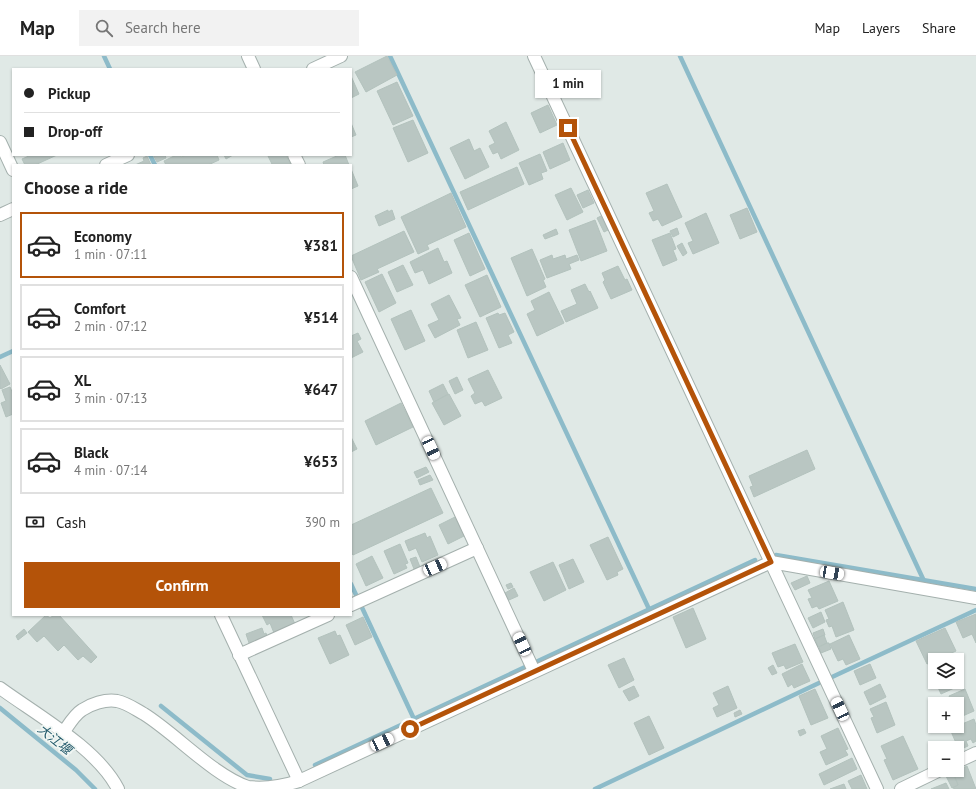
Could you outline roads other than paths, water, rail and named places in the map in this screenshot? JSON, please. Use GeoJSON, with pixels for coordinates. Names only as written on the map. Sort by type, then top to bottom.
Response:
{"type":"FeatureCollection","features":[{"type":"Feature","properties":{"kind":"street"},"geometry":{"type":"LineString","coordinates":[[248,56],[254,68]]}},
{"type":"Feature","properties":{"kind":"street"},"geometry":{"type":"LineString","coordinates":[[315,68],[341,56]]}},
{"type":"Feature","properties":{"kind":"street"},"geometry":{"type":"LineString","coordinates":[[534,56],[877,789]]}},
{"type":"Feature","properties":{"kind":"street"},"geometry":{"type":"LineString","coordinates":[[0,142],[12,168]]}},
{"type":"Feature","properties":{"kind":"street"},"geometry":{"type":"LineString","coordinates":[[108,164],[126,156]]}},
{"type":"Feature","properties":{"kind":"street"},"geometry":{"type":"LineString","coordinates":[[0,215],[12,209]]}},
{"type":"Feature","properties":{"kind":"street"},"geometry":{"type":"LineString","coordinates":[[352,279],[534,671]]}},
{"type":"Feature","properties":{"kind":"street"},"geometry":{"type":"LineString","coordinates":[[352,604],[477,548]]}},
{"type":"Feature","properties":{"kind":"street"},"geometry":{"type":"LineString","coordinates":[[63,733],[80,711],[102,702],[115,700],[126,704],[155,721],[227,776],[249,787],[262,789],[276,788],[298,781],[771,562],[976,598]]}},
{"type":"Feature","properties":{"kind":"street"},"geometry":{"type":"LineString","coordinates":[[221,616],[298,781]]}},
{"type":"Feature","properties":{"kind":"street"},"geometry":{"type":"LineString","coordinates":[[239,655],[326,616]]}},
{"type":"Feature","properties":{"kind":"street"},"geometry":{"type":"LineString","coordinates":[[0,688],[63,733],[100,763],[118,789]]}},
{"type":"Feature","properties":{"kind":"street"},"geometry":{"type":"LineString","coordinates":[[964,759],[976,753]]}},
{"type":"Feature","properties":{"kind":"street"},"geometry":{"type":"LineString","coordinates":[[901,789],[928,776]]}},
{"type":"Feature","properties":{"kind":"waterway"},"geometry":{"type":"LineString","coordinates":[[104,56],[110,68]]}},
{"type":"Feature","properties":{"kind":"waterway"},"geometry":{"type":"LineString","coordinates":[[390,56],[649,609]]}},
{"type":"Feature","properties":{"kind":"waterway"},"geometry":{"type":"LineString","coordinates":[[680,56],[924,581]]}},
{"type":"Feature","properties":{"kind":"waterway"},"geometry":{"type":"LineString","coordinates":[[150,156],[154,164]]}},
{"type":"Feature","properties":{"kind":"waterway"},"geometry":{"type":"LineString","coordinates":[[0,357],[12,351]]}},
{"type":"Feature","properties":{"kind":"waterway"},"geometry":{"type":"LineString","coordinates":[[776,555],[976,589]]}},
{"type":"Feature","properties":{"kind":"waterway"},"geometry":{"type":"LineString","coordinates":[[315,765],[755,560]]}},
{"type":"Feature","properties":{"kind":"waterway"},"geometry":{"type":"LineString","coordinates":[[352,586],[414,719]]}},
{"type":"Feature","properties":{"kind":"waterway"},"geometry":{"type":"LineString","coordinates":[[832,677],[976,610]]}},
{"type":"Feature","properties":{"kind":"waterway"},"geometry":{"type":"LineString","coordinates":[[595,789],[819,683]]}},
{"type":"Feature","properties":{"kind":"waterway"},"geometry":{"type":"LineString","coordinates":[[161,706],[247,775],[270,779]]}},
{"type":"Feature","properties":{"kind":"waterway","name":"大江堰"},"geometry":{"type":"LineString","coordinates":[[0,708],[76,770],[95,789]]}}]}
